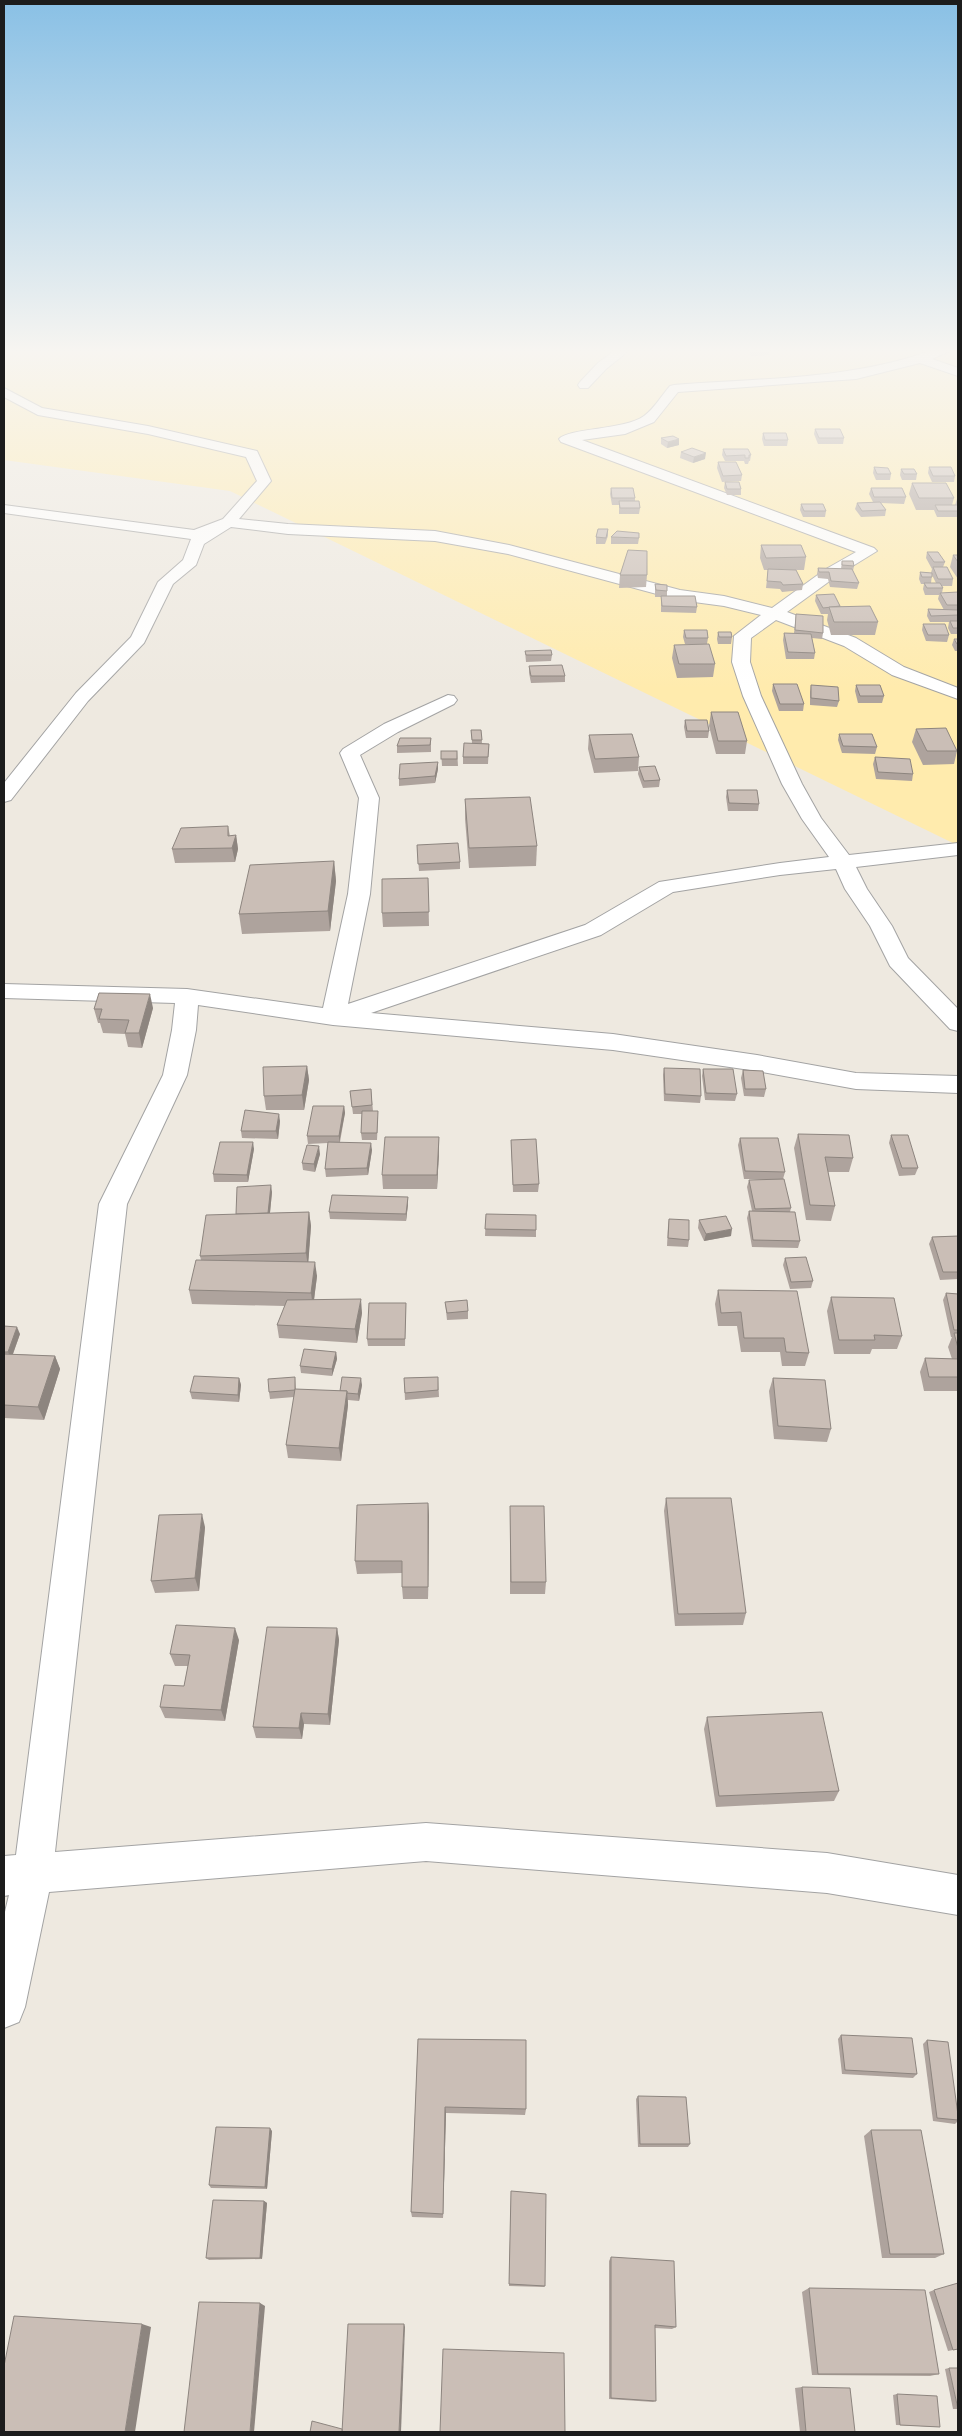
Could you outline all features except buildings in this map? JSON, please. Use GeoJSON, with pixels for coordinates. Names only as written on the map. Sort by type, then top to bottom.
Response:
{"type":"FeatureCollection","features":[{"type":"Feature","properties":{"kind":"street"},"geometry":{"type":"LineString","coordinates":[[4,796],[82,697],[138,639],[166,582],[190,562],[197,542],[228,522],[264,481],[255,462]]}},
{"type":"Feature","properties":{"kind":"street"},"geometry":{"type":"LineString","coordinates":[[627,462],[868,551],[832,572],[742,636],[740,662],[752,696],[792,784],[812,818],[843,862],[856,889],[881,926],[898,961],[958,1023]]}},
{"type":"Feature","properties":{"kind":"street"},"geometry":{"type":"LineString","coordinates":[[4,509],[194,534],[228,522],[288,528],[435,536],[509,550],[679,595],[773,613],[850,642],[898,671],[958,694]]}},
{"type":"Feature","properties":{"kind":"street"},"geometry":{"type":"LineString","coordinates":[[333,1017],[359,894],[369,798],[350,754],[391,728],[448,700]]}},
{"type":"Feature","properties":{"kind":"street"},"geometry":{"type":"LineString","coordinates":[[333,1017],[593,930],[667,887],[843,862],[958,849]]}},
{"type":"Feature","properties":{"kind":"street"},"geometry":{"type":"LineString","coordinates":[[4,991],[187,996],[333,1017],[614,1042],[757,1063],[856,1081],[900,1085],[958,1085]]}},
{"type":"Feature","properties":{"kind":"street"},"geometry":{"type":"LineString","coordinates":[[4,2007],[18,1875],[113,1204],[175,1076],[184,1030],[187,996]]}},
{"type":"Feature","properties":{"kind":"street"},"geometry":{"type":"LineString","coordinates":[[18,1875],[426,1842],[827,1873],[958,1895]]}},
{"type":"Feature","properties":{"kind":"sand"},"geometry":{"type":"Polygon","coordinates":[[[16,462],[958,462],[958,844],[957,845],[230,491],[16,462]]]}}]}
